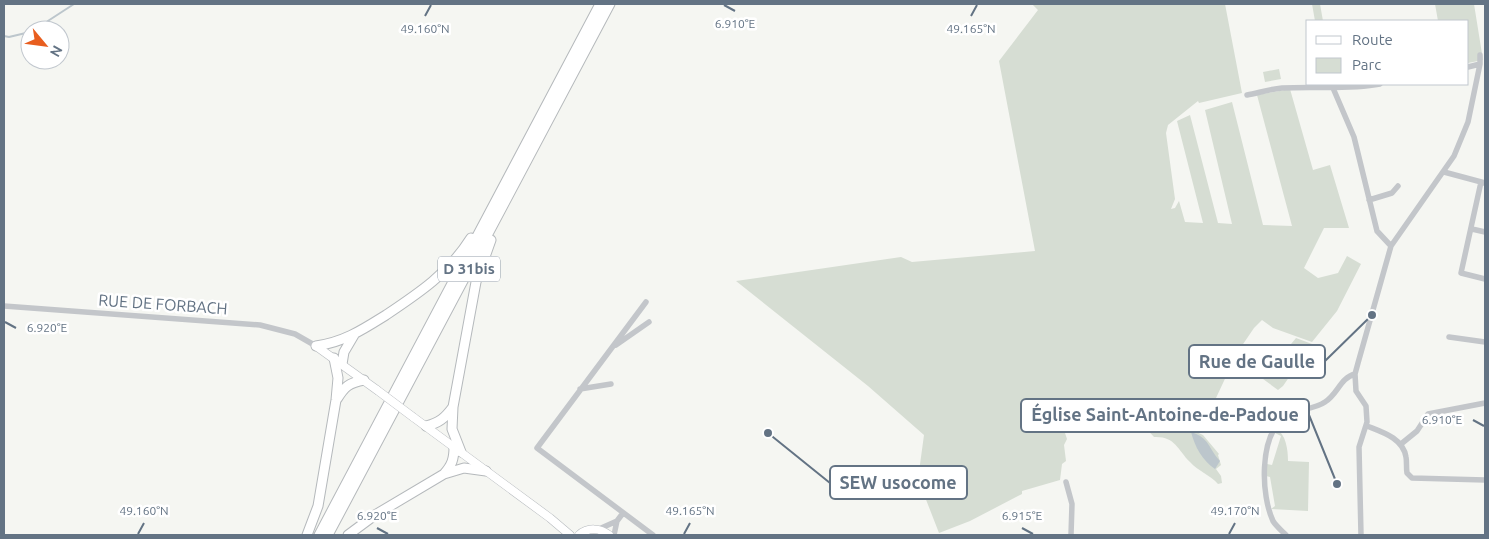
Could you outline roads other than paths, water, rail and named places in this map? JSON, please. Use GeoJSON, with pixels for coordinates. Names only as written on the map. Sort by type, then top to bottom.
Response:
{"type":"FeatureCollection","features":[{"type":"Feature","properties":{"kind":"highway","name":"D 31bis"},"geometry":{"type":"LineString","coordinates":[[319,535],[600,4]]}},
{"type":"Feature","properties":{"kind":"highway","name":"D 31bis"},"geometry":{"type":"LineString","coordinates":[[328,535],[610,4]]}},
{"type":"Feature","properties":{"kind":"highway"},"geometry":{"type":"LineString","coordinates":[[444,474],[457,450],[452,429],[453,408],[476,282],[487,249],[509,204],[522,169]]}},
{"type":"Feature","properties":{"kind":"highway"},"geometry":{"type":"LineString","coordinates":[[316,346],[334,343],[354,335],[422,292],[444,273],[463,251],[496,201]]}},
{"type":"Feature","properties":{"kind":"highway"},"geometry":{"type":"LineString","coordinates":[[342,364],[344,352],[354,335]]}},
{"type":"Feature","properties":{"kind":"highway"},"geometry":{"type":"LineString","coordinates":[[307,535],[318,506],[336,400],[338,378],[334,358]]}},
{"type":"Feature","properties":{"kind":"highway"},"geometry":{"type":"LineString","coordinates":[[336,400],[343,389],[351,383],[364,380]]}},
{"type":"Feature","properties":{"kind":"highway"},"geometry":{"type":"LineString","coordinates":[[426,426],[438,423],[453,408]]}},
{"type":"Feature","properties":{"kind":"highway"},"geometry":{"type":"LineString","coordinates":[[348,535],[374,516],[444,474],[464,468],[486,471]]}},
{"type":"Feature","properties":{"kind":"main road"},"geometry":{"type":"LineString","coordinates":[[316,346],[550,518],[570,535]]}},
{"type":"Feature","properties":{"kind":"main road"},"geometry":{"type":"LineString","coordinates":[[579,535],[591,529],[599,529],[609,535]]}},
{"type":"Feature","properties":{"kind":"street"},"geometry":{"type":"LineString","coordinates":[[1362,535],[1359,447],[1367,426],[1366,406],[1356,391],[1356,374],[1391,246],[1454,156],[1468,122],[1480,64],[1480,55]]}},
{"type":"Feature","properties":{"kind":"street"},"geometry":{"type":"LineString","coordinates":[[1469,67],[1480,64]]}},
{"type":"Feature","properties":{"kind":"street"},"geometry":{"type":"LineString","coordinates":[[1247,95],[1279,88],[1318,86],[1333,88],[1368,85]]}},
{"type":"Feature","properties":{"kind":"street"},"geometry":{"type":"LineString","coordinates":[[1333,88],[1354,137],[1378,231],[1391,246]]}},
{"type":"Feature","properties":{"kind":"street"},"geometry":{"type":"LineString","coordinates":[[1444,172],[1483,183],[1461,273],[1485,279]]}},
{"type":"Feature","properties":{"kind":"street"},"geometry":{"type":"LineString","coordinates":[[1369,200],[1392,193],[1398,186]]}},
{"type":"Feature","properties":{"kind":"street"},"geometry":{"type":"LineString","coordinates":[[1472,229],[1485,232]]}},
{"type":"Feature","properties":{"kind":"street"},"geometry":{"type":"LineString","coordinates":[[646,302],[537,448],[653,535]]}},
{"type":"Feature","properties":{"kind":"street","name":"RUE DE FORBACH"},"geometry":{"type":"LineString","coordinates":[[4,306],[260,325],[294,334],[316,346]]}},
{"type":"Feature","properties":{"kind":"street"},"geometry":{"type":"LineString","coordinates":[[611,348],[649,322]]}},
{"type":"Feature","properties":{"kind":"street"},"geometry":{"type":"LineString","coordinates":[[1449,337],[1485,342]]}},
{"type":"Feature","properties":{"kind":"street"},"geometry":{"type":"LineString","coordinates":[[1286,535],[1274,522],[1263,481],[1265,458],[1274,431],[1282,418],[1295,412],[1314,408],[1331,398],[1344,379],[1356,374]]}},
{"type":"Feature","properties":{"kind":"street"},"geometry":{"type":"LineString","coordinates":[[580,390],[611,384]]}},
{"type":"Feature","properties":{"kind":"street"},"geometry":{"type":"LineString","coordinates":[[1401,444],[1417,431],[1428,414],[1485,403]]}},
{"type":"Feature","properties":{"kind":"street"},"geometry":{"type":"LineString","coordinates":[[1367,426],[1381,431],[1401,444],[1406,456],[1407,472],[1412,478],[1485,480]]}},
{"type":"Feature","properties":{"kind":"street"},"geometry":{"type":"LineString","coordinates":[[1066,482],[1072,504],[1071,535]]}},
{"type":"Feature","properties":{"kind":"street"},"geometry":{"type":"LineString","coordinates":[[614,535],[617,521],[623,513]]}},
{"type":"Feature","properties":{"kind":"street"},"geometry":{"type":"LineString","coordinates":[[599,529],[617,521]]}},
{"type":"Feature","properties":{"kind":"waterway"},"geometry":{"type":"LineString","coordinates":[[49,20],[74,4]]}},
{"type":"Feature","properties":{"kind":"waterway"},"geometry":{"type":"LineString","coordinates":[[4,36],[20,34]]}},
{"type":"Feature","properties":{"kind":"place","name":"Rue de Gaulle"},"geometry":{"type":"Point","coordinates":[1372,315]}},
{"type":"Feature","properties":{"kind":"place","name":"SEW usocome"},"geometry":{"type":"Point","coordinates":[768,433]}},
{"type":"Feature","properties":{"kind":"place","name":"Église Saint-Antoine-de-Padoue"},"geometry":{"type":"Point","coordinates":[1337,484]}}]}
